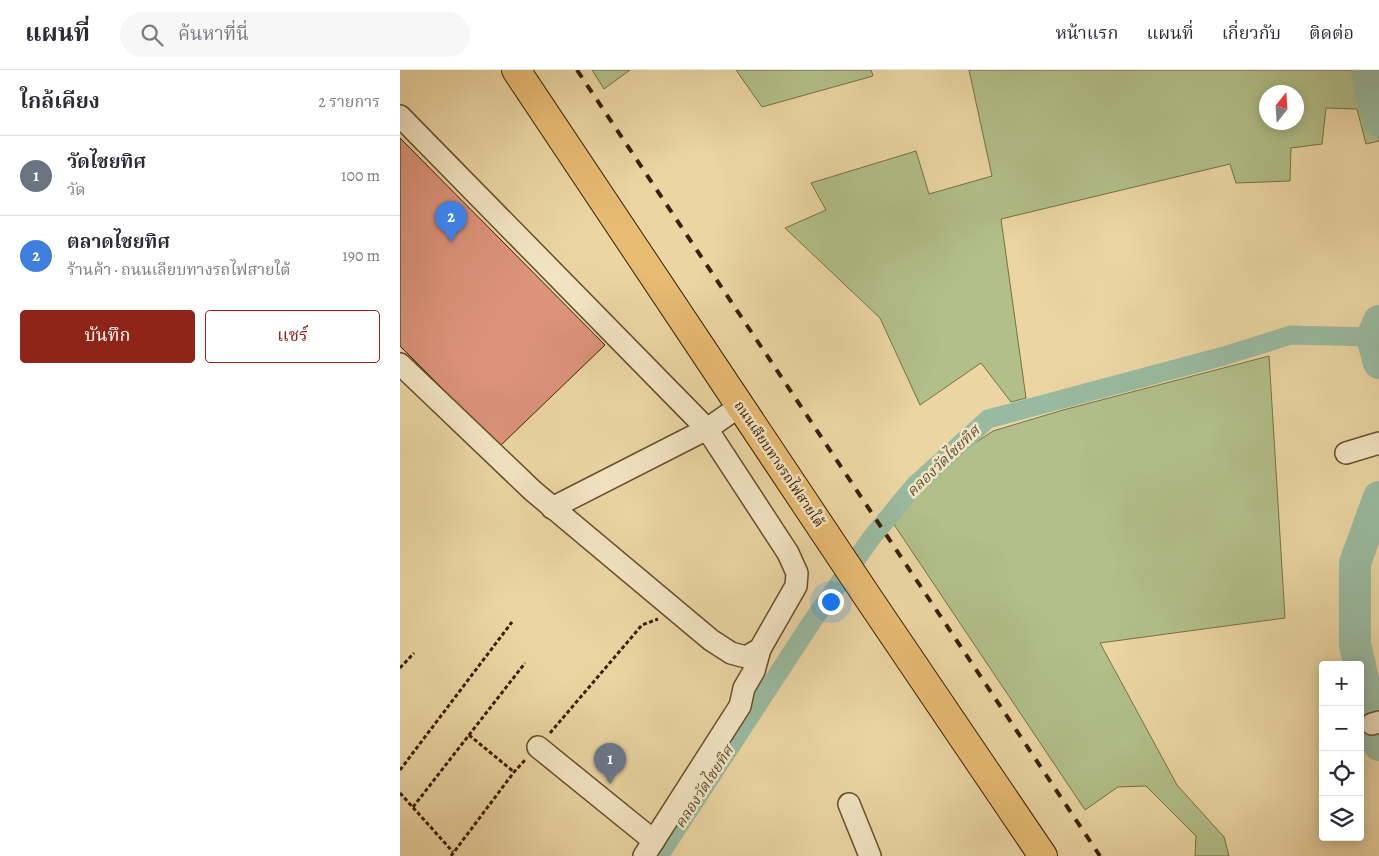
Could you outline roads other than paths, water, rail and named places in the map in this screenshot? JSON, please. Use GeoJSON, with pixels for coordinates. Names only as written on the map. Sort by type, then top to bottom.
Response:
{"type":"FeatureCollection","features":[{"type":"Feature","properties":{"kind":"main road","name":"ถนนเลียบทางรถไฟสายใต้"},"geometry":{"type":"LineString","coordinates":[[516,70],[1043,856]]}},
{"type":"Feature","properties":{"kind":"street"},"geometry":{"type":"LineString","coordinates":[[400,116],[707,429],[788,553],[797,573],[796,586],[760,649],[754,671],[744,688],[740,706],[649,848],[538,747]]}},
{"type":"Feature","properties":{"kind":"street"},"geometry":{"type":"LineString","coordinates":[[400,364],[552,508],[724,649],[746,657],[760,649]]}},
{"type":"Feature","properties":{"kind":"street"},"geometry":{"type":"LineString","coordinates":[[552,508],[707,429],[740,406]]}},
{"type":"Feature","properties":{"kind":"street"},"geometry":{"type":"LineString","coordinates":[[1346,453],[1379,443]]}},
{"type":"Feature","properties":{"kind":"street"},"geometry":{"type":"LineString","coordinates":[[850,804],[870,856]]}},
{"type":"Feature","properties":{"kind":"waterway"},"geometry":{"type":"LineString","coordinates":[[1367,70],[1370,92],[1379,121]]}},
{"type":"Feature","properties":{"kind":"waterway"},"geometry":{"type":"LineString","coordinates":[[1379,321],[1372,337],[1379,363]]}},
{"type":"Feature","properties":{"kind":"waterway","name":"คลองวัดไชยทิศ"},"geometry":{"type":"LineString","coordinates":[[659,856],[813,620],[872,537],[915,485],[988,419],[1224,356],[1291,335],[1372,337]]}},
{"type":"Feature","properties":{"kind":"waterway"},"geometry":{"type":"LineString","coordinates":[[1359,661],[1355,645],[1355,563],[1379,497]]}},
{"type":"Feature","properties":{"kind":"waterway"},"geometry":{"type":"LineString","coordinates":[[1364,683],[1379,745]]}},
{"type":"Feature","properties":{"kind":"railway"},"geometry":{"type":"LineString","coordinates":[[577,70],[1100,856]]}},
{"type":"Feature","properties":{"kind":"place","name":"ตลาดไชยทิศ"},"geometry":{"type":"Point","coordinates":[451,242]}},
{"type":"Feature","properties":{"kind":"place","name":"วัดไชยทิศ"},"geometry":{"type":"Point","coordinates":[610,784]}}]}
